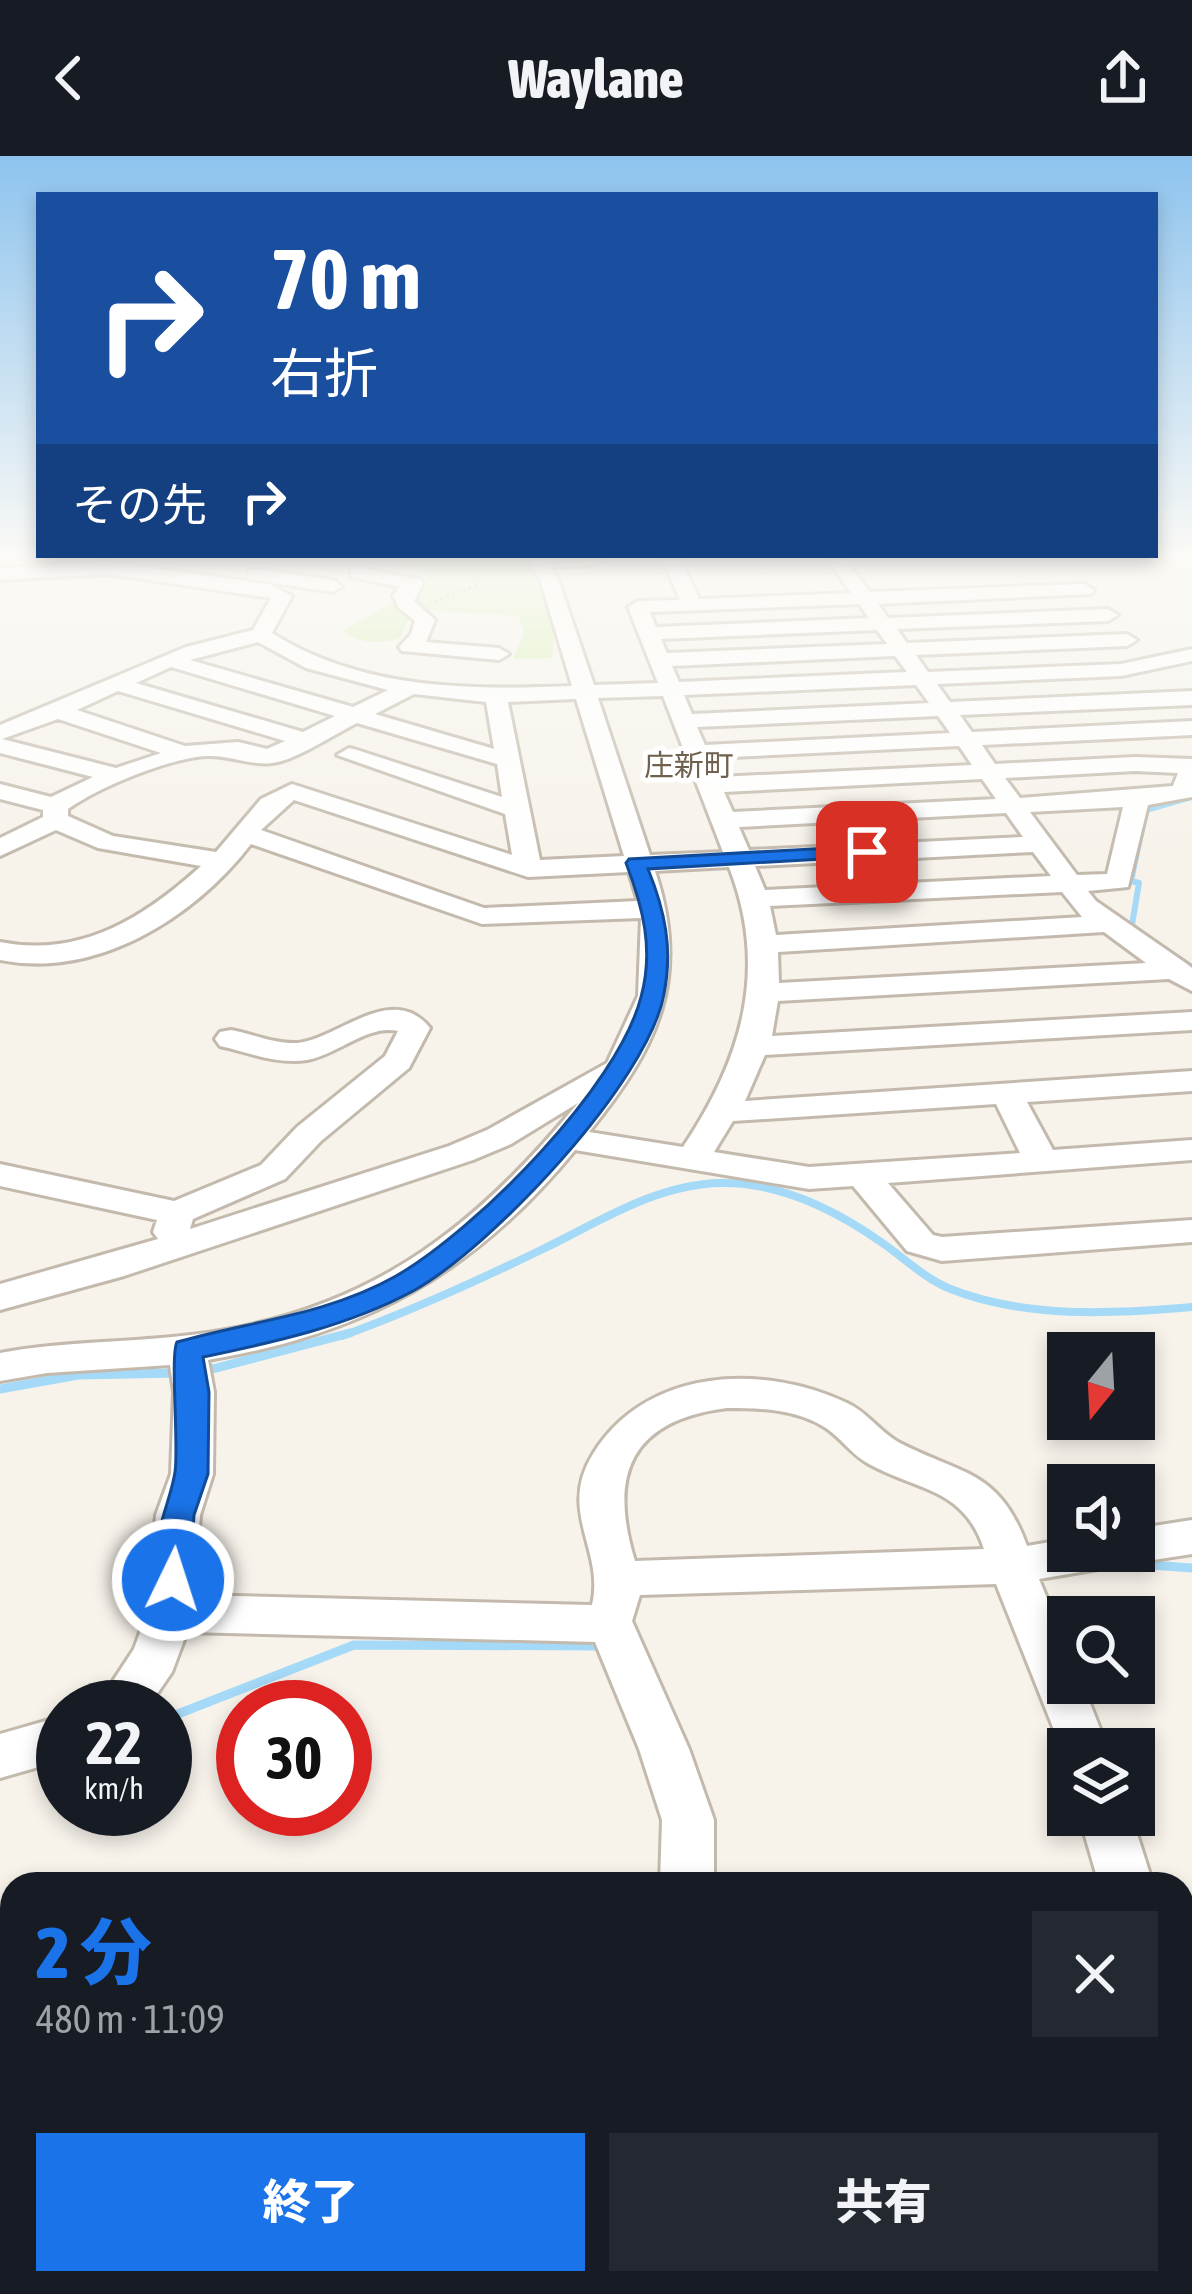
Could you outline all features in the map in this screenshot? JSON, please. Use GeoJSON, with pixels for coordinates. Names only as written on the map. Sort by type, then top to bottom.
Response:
{"type":"FeatureCollection","features":[{"type":"Feature","properties":{"kind":"street"},"geometry":{"type":"LineString","coordinates":[[0,733],[60,712],[175,660]]}},
{"type":"Feature","properties":{"kind":"street"},"geometry":{"type":"LineString","coordinates":[[306,660],[414,686],[496,696],[923,679],[1146,667],[1176,660]]}},
{"type":"Feature","properties":{"kind":"street"},"geometry":{"type":"LineString","coordinates":[[0,1367],[62,1357],[190,1365],[403,1284],[459,1247],[566,1138],[627,1058],[652,999],[658,955],[654,909],[574,660]]}},
{"type":"Feature","properties":{"kind":"street"},"geometry":{"type":"LineString","coordinates":[[663,660],[658,660],[755,899],[766,944],[768,993],[753,1046],[724,1112],[692,1159]]}},
{"type":"Feature","properties":{"kind":"street"},"geometry":{"type":"LineString","coordinates":[[907,660],[1068,884],[1105,924],[1184,976]]}},
{"type":"Feature","properties":{"kind":"street"},"geometry":{"type":"LineString","coordinates":[[1141,660],[1192,694]]}},
{"type":"Feature","properties":{"kind":"street"},"geometry":{"type":"LineString","coordinates":[[172,661],[507,760]]}},
{"type":"Feature","properties":{"kind":"street"},"geometry":{"type":"LineString","coordinates":[[117,684],[306,740]]}},
{"type":"Feature","properties":{"kind":"street"},"geometry":{"type":"LineString","coordinates":[[0,848],[119,776],[183,753],[221,748],[270,757],[414,686]]}},
{"type":"Feature","properties":{"kind":"street"},"geometry":{"type":"LineString","coordinates":[[684,721],[1192,694]]}},
{"type":"Feature","properties":{"kind":"street"},"geometry":{"type":"LineString","coordinates":[[496,696],[528,869]]}},
{"type":"Feature","properties":{"kind":"street"},"geometry":{"type":"LineString","coordinates":[[60,712],[183,753]]}},
{"type":"Feature","properties":{"kind":"street"},"geometry":{"type":"LineString","coordinates":[[696,752],[1192,728]]}},
{"type":"Feature","properties":{"kind":"street"},"geometry":{"type":"LineString","coordinates":[[0,746],[119,776]]}},
{"type":"Feature","properties":{"kind":"street"},"geometry":{"type":"LineString","coordinates":[[350,755],[516,808]]}},
{"type":"Feature","properties":{"kind":"street"},"geometry":{"type":"LineString","coordinates":[[709,784],[1135,764],[1191,766],[1183,792],[1137,799],[724,820]]}},
{"type":"Feature","properties":{"kind":"street"},"geometry":{"type":"LineString","coordinates":[[0,791],[56,813],[106,843],[223,861]]}},
{"type":"Feature","properties":{"kind":"street"},"geometry":{"type":"LineString","coordinates":[[0,951],[38,960],[95,948],[130,929],[223,861],[270,803],[292,791],[528,869],[1040,844]]}},
{"type":"Feature","properties":{"kind":"street"},"geometry":{"type":"LineString","coordinates":[[755,899],[1119,880],[1137,799]]}},
{"type":"Feature","properties":{"kind":"street"},"geometry":{"type":"LineString","coordinates":[[245,832],[482,916],[654,909]]}},
{"type":"Feature","properties":{"kind":"street"},"geometry":{"type":"LineString","coordinates":[[766,944],[1105,924]]}},
{"type":"Feature","properties":{"kind":"street"},"geometry":{"type":"LineString","coordinates":[[768,993],[1184,976]]}},
{"type":"Feature","properties":{"kind":"street"},"geometry":{"type":"LineString","coordinates":[[949,983],[975,1034]]}},
{"type":"Feature","properties":{"kind":"street"},"geometry":{"type":"LineString","coordinates":[[0,1175],[177,1213],[273,1172],[309,1134],[398,1061],[415,1028],[404,1019],[385,1018],[308,1051],[288,1052],[231,1039]]}},
{"type":"Feature","properties":{"kind":"street"},"geometry":{"type":"LineString","coordinates":[[753,1046],[1192,1021]]}},
{"type":"Feature","properties":{"kind":"street"},"geometry":{"type":"LineString","coordinates":[[10,1289],[166,1249],[461,1153],[535,1118],[627,1058]]}},
{"type":"Feature","properties":{"kind":"street"},"geometry":{"type":"LineString","coordinates":[[724,1112],[1192,1082]]}},
{"type":"Feature","properties":{"kind":"street"},"geometry":{"type":"LineString","coordinates":[[1007,1094],[1042,1162]]}},
{"type":"Feature","properties":{"kind":"street"},"geometry":{"type":"LineString","coordinates":[[566,1138],[809,1178],[1192,1150]]}},
{"type":"Feature","properties":{"kind":"street"},"geometry":{"type":"LineString","coordinates":[[862,1174],[920,1243],[942,1249],[1191,1232]]}},
{"type":"Feature","properties":{"kind":"street"},"geometry":{"type":"LineString","coordinates":[[166,1249],[177,1213]]}},
{"type":"Feature","properties":{"kind":"street"},"geometry":{"type":"LineString","coordinates":[[139,1680],[155,1658],[170,1613],[178,1515],[191,1474],[190,1365]]}},
{"type":"Feature","properties":{"kind":"street"},"geometry":{"type":"LineString","coordinates":[[687,1872],[688,1820],[617,1621],[598,1490],[610,1457],[633,1429],[666,1404],[753,1391],[797,1400],[839,1416],[877,1449],[948,1480],[988,1509],[1075,1728]]}},
{"type":"Feature","properties":{"kind":"street"},"geometry":{"type":"LineString","coordinates":[[1155,1543],[1192,1537]]}},
{"type":"Feature","properties":{"kind":"street"},"geometry":{"type":"LineString","coordinates":[[617,1621],[644,1576],[1014,1573],[1047,1565]]}},
{"type":"Feature","properties":{"kind":"street"},"geometry":{"type":"LineString","coordinates":[[170,1613],[583,1625],[617,1621]]}},
{"type":"Feature","properties":{"kind":"street"},"geometry":{"type":"LineString","coordinates":[[0,1756],[36,1746]]}},
{"type":"Feature","properties":{"kind":"street"},"geometry":{"type":"LineString","coordinates":[[1111,1836],[1122,1872]]}},
{"type":"Feature","properties":{"kind":"waterway"},"geometry":{"type":"LineString","coordinates":[[1137,930],[1132,925],[1139,883],[1131,881],[1146,810],[1192,797]]}},
{"type":"Feature","properties":{"kind":"waterway"},"geometry":{"type":"LineString","coordinates":[[1169,952],[1192,967]]}},
{"type":"Feature","properties":{"kind":"waterway"},"geometry":{"type":"LineString","coordinates":[[349,1333],[469,1284],[651,1197],[721,1183],[764,1187],[825,1209],[939,1283],[977,1298],[1069,1312],[1192,1307]]}},
{"type":"Feature","properties":{"kind":"waterway"},"geometry":{"type":"LineString","coordinates":[[205,1371],[349,1333]]}},
{"type":"Feature","properties":{"kind":"waterway"},"geometry":{"type":"LineString","coordinates":[[342,1336],[349,1333]]}},
{"type":"Feature","properties":{"kind":"waterway"},"geometry":{"type":"LineString","coordinates":[[0,1389],[78,1375],[178,1373]]}},
{"type":"Feature","properties":{"kind":"waterway"},"geometry":{"type":"LineString","coordinates":[[1155,1565],[1192,1568]]}},
{"type":"Feature","properties":{"kind":"waterway"},"geometry":{"type":"LineString","coordinates":[[192,1708],[354,1645],[601,1646]]}},
{"type":"Feature","properties":{"kind":"district","name":"庄新町"},"geometry":{"type":"Point","coordinates":[689,765]}},
{"type":"Feature","properties":{"kind":"route"},"geometry":{"type":"LineString","coordinates":[[173,1580],[178,1515],[191,1474],[194,1392],[188,1350],[334,1316],[403,1284],[459,1247],[566,1138],[627,1058],[649,1013],[658,955],[654,909],[636,863],[867,852]]}}]}
